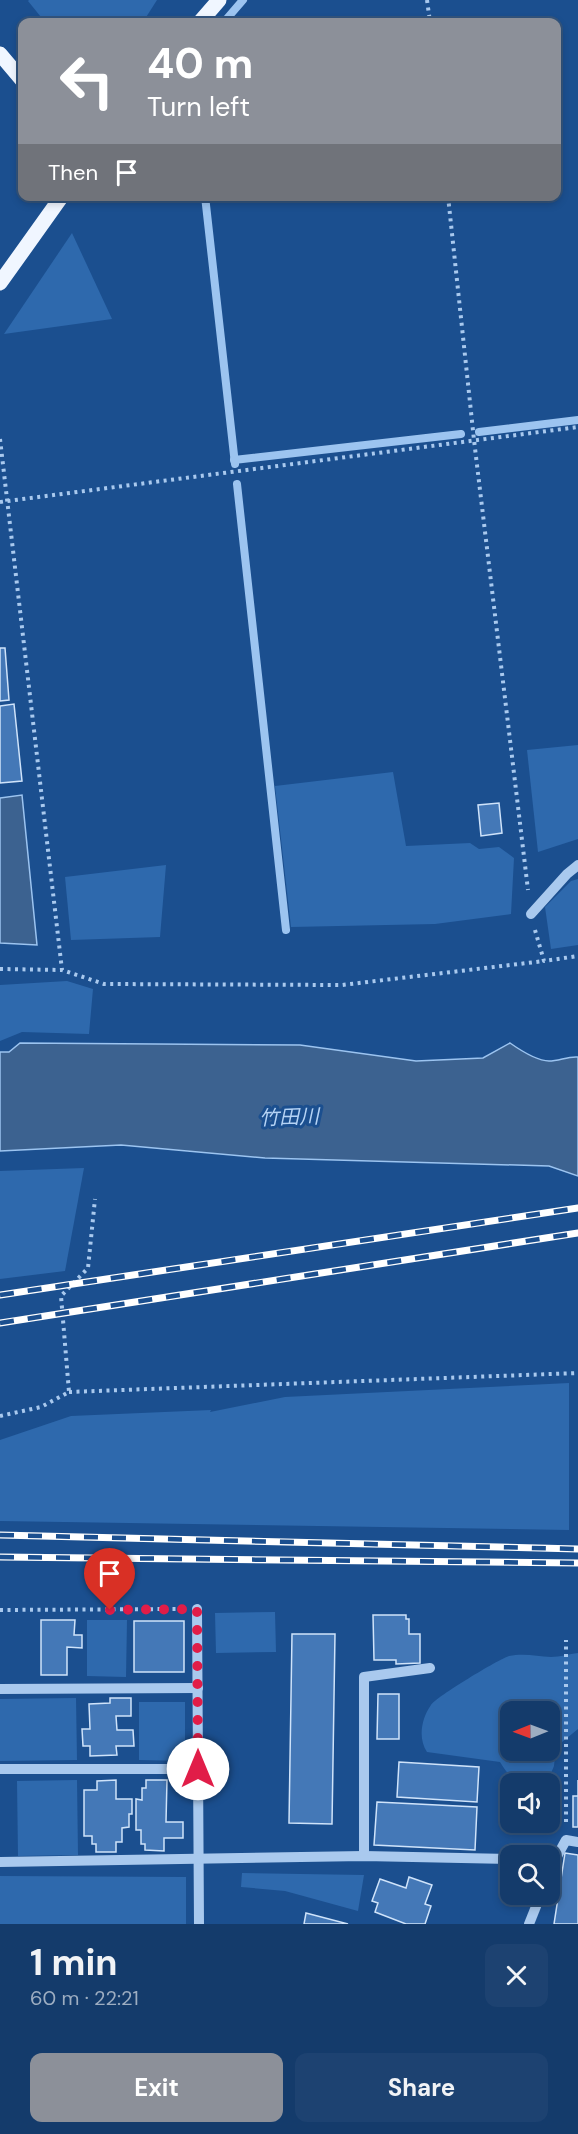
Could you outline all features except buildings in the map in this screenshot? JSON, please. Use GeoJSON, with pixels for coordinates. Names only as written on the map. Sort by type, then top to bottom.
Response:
{"type":"FeatureCollection","features":[{"type":"Feature","properties":{"kind":"main road"},"geometry":{"type":"LineString","coordinates":[[203,18],[219,0]]}},
{"type":"Feature","properties":{"kind":"main road"},"geometry":{"type":"LineString","coordinates":[[0,54],[18,75]]}},
{"type":"Feature","properties":{"kind":"main road"},"geometry":{"type":"LineString","coordinates":[[0,284],[58,201]]}},
{"type":"Feature","properties":{"kind":"street"},"geometry":{"type":"LineString","coordinates":[[531,914],[578,865]]}},
{"type":"Feature","properties":{"kind":"street"},"geometry":{"type":"LineString","coordinates":[[197,1609],[199,1924]]}},
{"type":"Feature","properties":{"kind":"street"},"geometry":{"type":"LineString","coordinates":[[364,1856],[364,1677],[430,1668]]}},
{"type":"Feature","properties":{"kind":"street"},"geometry":{"type":"LineString","coordinates":[[0,1689],[198,1688]]}},
{"type":"Feature","properties":{"kind":"street"},"geometry":{"type":"LineString","coordinates":[[0,1769],[198,1769]]}},
{"type":"Feature","properties":{"kind":"street"},"geometry":{"type":"LineString","coordinates":[[560,1849],[566,1840],[578,1842]]}},
{"type":"Feature","properties":{"kind":"street"},"geometry":{"type":"LineString","coordinates":[[0,1862],[364,1856],[500,1859]]}},
{"type":"Feature","properties":{"kind":"street"},"geometry":{"type":"LineString","coordinates":[[529,1924],[537,1905]]}},
{"type":"Feature","properties":{"kind":"path"},"geometry":{"type":"LineString","coordinates":[[428,0],[430,18]]}},
{"type":"Feature","properties":{"kind":"path"},"geometry":{"type":"LineString","coordinates":[[449,201],[474,440],[531,914],[544,961]]}},
{"type":"Feature","properties":{"kind":"path"},"geometry":{"type":"LineString","coordinates":[[0,502],[578,427]]}},
{"type":"Feature","properties":{"kind":"path"},"geometry":{"type":"LineString","coordinates":[[0,438],[62,970]]}},
{"type":"Feature","properties":{"kind":"path"},"geometry":{"type":"LineString","coordinates":[[0,969],[62,970],[104,984],[342,985],[578,956]]}},
{"type":"Feature","properties":{"kind":"path"},"geometry":{"type":"LineString","coordinates":[[69,1392],[61,1296],[88,1268],[95,1199]]}},
{"type":"Feature","properties":{"kind":"path"},"geometry":{"type":"LineString","coordinates":[[0,1416],[41,1407],[69,1392],[578,1373]]}},
{"type":"Feature","properties":{"kind":"path"},"geometry":{"type":"LineString","coordinates":[[0,1610],[197,1609]]}},
{"type":"Feature","properties":{"kind":"path"},"geometry":{"type":"LineString","coordinates":[[566,1640],[566,1840]]}},
{"type":"Feature","properties":{"kind":"shaded area"},"geometry":{"type":"Polygon","coordinates":[[[157,0],[146,18],[42,18],[28,1],[157,0]]]}},
{"type":"Feature","properties":{"kind":"shaded area"},"geometry":{"type":"Polygon","coordinates":[[[72,233],[112,319],[4,334],[72,233]]]}},
{"type":"Feature","properties":{"kind":"shaded area"},"geometry":{"type":"Polygon","coordinates":[[[578,745],[578,839],[538,852],[527,750],[578,745]]]}},
{"type":"Feature","properties":{"kind":"shaded area"},"geometry":{"type":"Polygon","coordinates":[[[393,772],[406,846],[470,843],[479,849],[499,847],[514,858],[511,914],[435,924],[291,927],[275,786],[393,772]]]}},
{"type":"Feature","properties":{"kind":"shaded area"},"geometry":{"type":"Polygon","coordinates":[[[166,865],[160,937],[71,940],[65,877],[166,865]]]}},
{"type":"Feature","properties":{"kind":"shaded area"},"geometry":{"type":"Polygon","coordinates":[[[578,879],[578,945],[551,949],[545,907],[571,881],[578,879]]]}},
{"type":"Feature","properties":{"kind":"shaded area"},"geometry":{"type":"Polygon","coordinates":[[[67,981],[93,989],[89,1034],[22,1032],[0,1041],[0,985],[67,981]]]}},
{"type":"Feature","properties":{"kind":"shaded area"},"geometry":{"type":"Polygon","coordinates":[[[84,1168],[65,1271],[0,1279],[0,1171],[84,1168]]]}},
{"type":"Feature","properties":{"kind":"shaded area"},"geometry":{"type":"Polygon","coordinates":[[[569,1383],[569,1530],[0,1521],[0,1440],[71,1416],[211,1410],[210,1412],[285,1397],[569,1383]]]}},
{"type":"Feature","properties":{"kind":"shaded area"},"geometry":{"type":"Polygon","coordinates":[[[275,1612],[276,1652],[216,1653],[215,1613],[275,1612]]]}},
{"type":"Feature","properties":{"kind":"shaded area"},"geometry":{"type":"Polygon","coordinates":[[[87,1620],[127,1620],[126,1677],[87,1676],[87,1620]]]}},
{"type":"Feature","properties":{"kind":"shaded area"},"geometry":{"type":"Polygon","coordinates":[[[578,1653],[578,1729],[560,1744],[560,1701],[500,1701],[500,1761],[555,1761],[551,1773],[508,1773],[500,1762],[427,1752],[422,1741],[422,1729],[425,1716],[435,1701],[509,1656],[558,1657],[578,1653]]]}},
{"type":"Feature","properties":{"kind":"shaded area"},"geometry":{"type":"Polygon","coordinates":[[[76,1698],[77,1760],[0,1761],[0,1699],[76,1698]]]}},
{"type":"Feature","properties":{"kind":"shaded area"},"geometry":{"type":"Polygon","coordinates":[[[139,1702],[185,1702],[185,1761],[139,1760],[139,1702]]]}},
{"type":"Feature","properties":{"kind":"shaded area"},"geometry":{"type":"Polygon","coordinates":[[[77,1780],[78,1855],[18,1856],[17,1781],[77,1780]]]}},
{"type":"Feature","properties":{"kind":"shaded area"},"geometry":{"type":"Polygon","coordinates":[[[242,1873],[364,1875],[358,1911],[285,1891],[241,1887],[242,1873]]]}},
{"type":"Feature","properties":{"kind":"shaded area"},"geometry":{"type":"Polygon","coordinates":[[[0,1876],[186,1877],[186,1924],[0,1924],[0,1876]]]}},
{"type":"Feature","properties":{"kind":"water"},"geometry":{"type":"Polygon","coordinates":[[[22,795],[37,945],[0,943],[0,798],[22,795]]]}},
{"type":"Feature","properties":{"kind":"water","name":"竹田川"},"geometry":{"type":"Polygon","coordinates":[[[20,1043],[300,1045],[416,1061],[483,1058],[510,1043],[528,1055],[544,1061],[578,1057],[578,1176],[549,1166],[265,1158],[121,1145],[0,1151],[0,1052],[9,1052],[20,1043]]]}},
{"type":"Feature","properties":{"kind":"waterway"},"geometry":{"type":"LineString","coordinates":[[227,18],[243,0]]}},
{"type":"Feature","properties":{"kind":"waterway"},"geometry":{"type":"LineString","coordinates":[[206,201],[235,464]]}},
{"type":"Feature","properties":{"kind":"waterway"},"geometry":{"type":"LineString","coordinates":[[479,432],[578,420]]}},
{"type":"Feature","properties":{"kind":"waterway"},"geometry":{"type":"LineString","coordinates":[[234,460],[461,434]]}},
{"type":"Feature","properties":{"kind":"waterway"},"geometry":{"type":"LineString","coordinates":[[237,484],[286,930]]}},
{"type":"Feature","properties":{"kind":"railway"},"geometry":{"type":"LineString","coordinates":[[0,1295],[578,1208]]}},
{"type":"Feature","properties":{"kind":"railway"},"geometry":{"type":"LineString","coordinates":[[0,1323],[578,1233]]}},
{"type":"Feature","properties":{"kind":"railway"},"geometry":{"type":"LineString","coordinates":[[0,1535],[578,1549]]}},
{"type":"Feature","properties":{"kind":"railway"},"geometry":{"type":"LineString","coordinates":[[0,1557],[578,1563]]}},
{"type":"Feature","properties":{"kind":"route"},"geometry":{"type":"LineString","coordinates":[[110,1610],[197,1609],[198,1769]]}}]}
